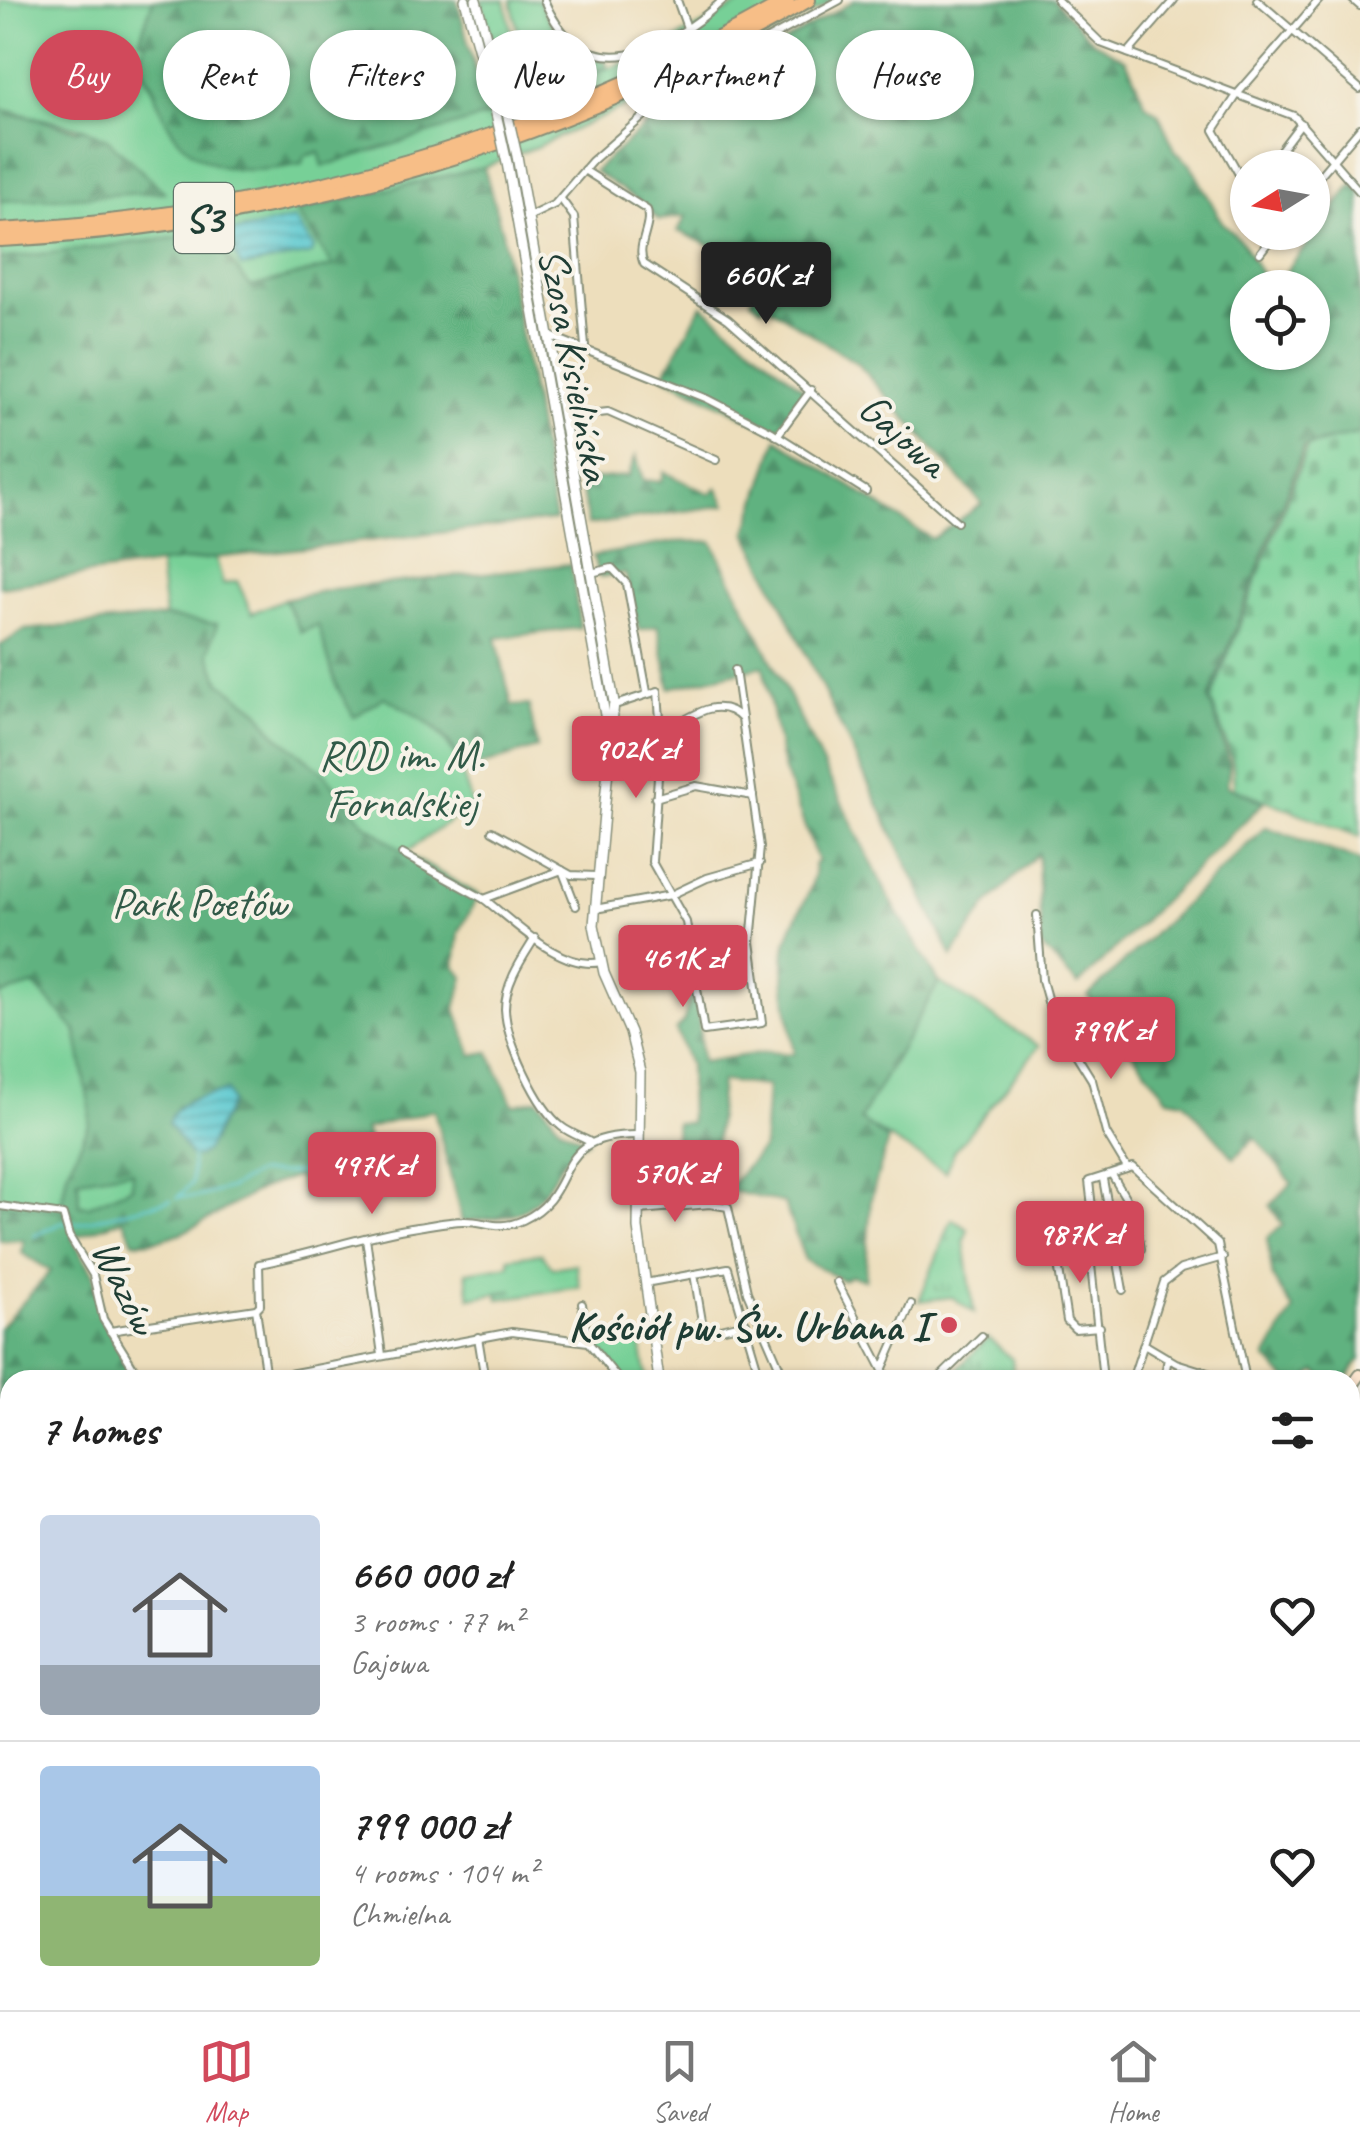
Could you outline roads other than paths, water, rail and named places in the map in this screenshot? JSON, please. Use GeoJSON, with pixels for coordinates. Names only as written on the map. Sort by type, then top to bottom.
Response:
{"type":"FeatureCollection","features":[{"type":"Feature","properties":{"kind":"highway","name":"S3"},"geometry":{"type":"LineString","coordinates":[[0,230],[188,210],[390,165],[517,124],[614,86],[788,0]]}},
{"type":"Feature","properties":{"kind":"highway","name":"S3"},"geometry":{"type":"LineString","coordinates":[[0,240],[191,220],[284,202],[415,168],[618,96],[809,0]]}},
{"type":"Feature","properties":{"kind":"street","name":"Szosa Kisielińska"},"geometry":{"type":"LineString","coordinates":[[466,0],[476,32]]}},
{"type":"Feature","properties":{"kind":"street","name":"Szosa Kisielińska"},"geometry":{"type":"LineString","coordinates":[[476,0],[483,30]]}},
{"type":"Feature","properties":{"kind":"street"},"geometry":{"type":"LineString","coordinates":[[544,0],[560,34],[583,50],[602,56],[635,54],[687,28],[723,0]]}},
{"type":"Feature","properties":{"kind":"street"},"geometry":{"type":"LineString","coordinates":[[677,0],[687,28]]}},
{"type":"Feature","properties":{"kind":"street"},"geometry":{"type":"LineString","coordinates":[[518,232],[527,216],[561,199],[584,170],[682,84],[767,43],[840,0]]}},
{"type":"Feature","properties":{"kind":"street"},"geometry":{"type":"LineString","coordinates":[[1057,0],[1090,36],[1286,112],[1301,123],[1360,192]]}},
{"type":"Feature","properties":{"kind":"street"},"geometry":{"type":"LineString","coordinates":[[1258,0],[1360,90]]}},
{"type":"Feature","properties":{"kind":"street"},"geometry":{"type":"LineString","coordinates":[[1230,161],[1214,135],[1216,125],[1319,0]]}},
{"type":"Feature","properties":{"kind":"street"},"geometry":{"type":"LineString","coordinates":[[1353,0],[1360,6]]}},
{"type":"Feature","properties":{"kind":"street"},"geometry":{"type":"LineString","coordinates":[[1128,53],[1168,2]]}},
{"type":"Feature","properties":{"kind":"street","name":"Szosa Kisielińska"},"geometry":{"type":"LineString","coordinates":[[501,120],[610,745]]}},
{"type":"Feature","properties":{"kind":"street","name":"Szosa Kisielińska"},"geometry":{"type":"LineString","coordinates":[[504,120],[518,156],[546,335],[614,702],[594,909],[601,962],[637,1057],[638,1210],[658,1370]]}},
{"type":"Feature","properties":{"kind":"street"},"geometry":{"type":"LineString","coordinates":[[1281,150],[1301,123]]}},
{"type":"Feature","properties":{"kind":"street"},"geometry":{"type":"LineString","coordinates":[[1330,162],[1360,128]]}},
{"type":"Feature","properties":{"kind":"street","name":"Gajowa"},"geometry":{"type":"LineString","coordinates":[[584,170],[648,210],[640,252],[644,264],[728,318],[956,522]]}},
{"type":"Feature","properties":{"kind":"street"},"geometry":{"type":"LineString","coordinates":[[561,199],[574,217],[585,346]]}},
{"type":"Feature","properties":{"kind":"street"},"geometry":{"type":"LineString","coordinates":[[514,205],[527,216]]}},
{"type":"Feature","properties":{"kind":"street","name":"Gajowa"},"geometry":{"type":"LineString","coordinates":[[546,335],[585,346],[708,400],[777,436],[866,491]]}},
{"type":"Feature","properties":{"kind":"street","name":"Gajowa"},"geometry":{"type":"LineString","coordinates":[[777,436],[812,390]]}},
{"type":"Feature","properties":{"kind":"street"},"geometry":{"type":"LineString","coordinates":[[562,417],[608,412],[716,460]]}},
{"type":"Feature","properties":{"kind":"street"},"geometry":{"type":"LineString","coordinates":[[590,573],[612,568],[627,584],[648,692]]}},
{"type":"Feature","properties":{"kind":"street"},"geometry":{"type":"LineString","coordinates":[[606,715],[614,702],[658,691],[661,734],[652,862],[686,922],[704,1031],[762,1024],[752,942],[761,863],[735,670]]}},
{"type":"Feature","properties":{"kind":"street"},"geometry":{"type":"LineString","coordinates":[[604,696],[614,702]]}},
{"type":"Feature","properties":{"kind":"street"},"geometry":{"type":"LineString","coordinates":[[661,734],[716,706],[730,708],[742,720]]}},
{"type":"Feature","properties":{"kind":"street"},"geometry":{"type":"LineString","coordinates":[[655,798],[696,786],[754,796]]}},
{"type":"Feature","properties":{"kind":"street"},"geometry":{"type":"LineString","coordinates":[[492,831],[562,870],[596,876]]}},
{"type":"Feature","properties":{"kind":"street"},"geometry":{"type":"LineString","coordinates":[[402,854],[484,899],[535,938],[583,964],[601,962]]}},
{"type":"Feature","properties":{"kind":"street"},"geometry":{"type":"LineString","coordinates":[[594,909],[671,895],[707,878],[761,863]]}},
{"type":"Feature","properties":{"kind":"street"},"geometry":{"type":"LineString","coordinates":[[484,899],[562,870]]}},
{"type":"Feature","properties":{"kind":"street"},"geometry":{"type":"LineString","coordinates":[[562,870],[576,906]]}},
{"type":"Feature","properties":{"kind":"street"},"geometry":{"type":"LineString","coordinates":[[1036,916],[1042,980],[1052,1016],[1092,1080],[1105,1130],[1127,1168]]}},
{"type":"Feature","properties":{"kind":"street"},"geometry":{"type":"LineString","coordinates":[[535,938],[510,982],[506,1016],[522,1068],[535,1090],[559,1124],[590,1142]]}},
{"type":"Feature","properties":{"kind":"street"},"geometry":{"type":"LineString","coordinates":[[110,1330],[256,1309],[260,1305],[259,1264],[366,1238],[468,1220],[496,1227],[524,1219],[543,1207],[576,1152],[590,1142],[640,1135]]}},
{"type":"Feature","properties":{"kind":"street"},"geometry":{"type":"LineString","coordinates":[[1102,1370],[1091,1265],[1096,1242],[1089,1181],[1138,1167],[1218,1244],[1244,1370]]}},
{"type":"Feature","properties":{"kind":"street"},"geometry":{"type":"LineString","coordinates":[[1112,1176],[1134,1212],[1141,1249]]}},
{"type":"Feature","properties":{"kind":"street"},"geometry":{"type":"LineString","coordinates":[[1103,1178],[1124,1290]]}},
{"type":"Feature","properties":{"kind":"street"},"geometry":{"type":"LineString","coordinates":[[638,1210],[710,1204],[730,1212],[747,1292],[781,1370]]}},
{"type":"Feature","properties":{"kind":"street","name":"Wazów"},"geometry":{"type":"LineString","coordinates":[[0,1206],[64,1219],[94,1275],[100,1309],[135,1370]]}},
{"type":"Feature","properties":{"kind":"street"},"geometry":{"type":"LineString","coordinates":[[366,1238],[382,1356]]}},
{"type":"Feature","properties":{"kind":"street"},"geometry":{"type":"LineString","coordinates":[[1056,1251],[1070,1326],[1081,1330],[1100,1328]]}},
{"type":"Feature","properties":{"kind":"street"},"geometry":{"type":"LineString","coordinates":[[1135,1370],[1170,1275],[1223,1257]]}},
{"type":"Feature","properties":{"kind":"street"},"geometry":{"type":"LineString","coordinates":[[645,1283],[728,1268],[758,1370]]}},
{"type":"Feature","properties":{"kind":"street"},"geometry":{"type":"LineString","coordinates":[[694,1274],[704,1333],[746,1323]]}},
{"type":"Feature","properties":{"kind":"street"},"geometry":{"type":"LineString","coordinates":[[837,1282],[882,1368]]}},
{"type":"Feature","properties":{"kind":"street"},"geometry":{"type":"LineString","coordinates":[[582,1304],[588,1342],[611,1370]]}},
{"type":"Feature","properties":{"kind":"street"},"geometry":{"type":"LineString","coordinates":[[882,1368],[911,1304]]}},
{"type":"Feature","properties":{"kind":"street"},"geometry":{"type":"LineString","coordinates":[[256,1309],[265,1370]]}},
{"type":"Feature","properties":{"kind":"street"},"geometry":{"type":"LineString","coordinates":[[308,1370],[512,1332],[588,1342]]}},
{"type":"Feature","properties":{"kind":"street"},"geometry":{"type":"LineString","coordinates":[[947,1370],[982,1336]]}},
{"type":"Feature","properties":{"kind":"street"},"geometry":{"type":"LineString","coordinates":[[478,1337],[483,1370]]}},
{"type":"Feature","properties":{"kind":"street"},"geometry":{"type":"LineString","coordinates":[[1143,1344],[1202,1370]]}},
{"type":"Feature","properties":{"kind":"street"},"geometry":{"type":"LineString","coordinates":[[1166,1370],[1168,1358]]}},
{"type":"Feature","properties":{"kind":"water"},"geometry":{"type":"Polygon","coordinates":[[[294,219],[314,248],[311,254],[241,267],[234,253],[238,250],[232,248],[228,233],[294,219]]]}},
{"type":"Feature","properties":{"kind":"water"},"geometry":{"type":"Polygon","coordinates":[[[227,1091],[231,1102],[206,1151],[197,1157],[190,1155],[168,1123],[172,1114],[192,1100],[227,1091]]]}},
{"type":"Feature","properties":{"kind":"waterway"},"geometry":{"type":"LineString","coordinates":[[177,1198],[192,1183],[192,1156]]}},
{"type":"Feature","properties":{"kind":"waterway"},"geometry":{"type":"LineString","coordinates":[[179,1197],[197,1197],[230,1188],[257,1173],[299,1173],[332,1159]]}},
{"type":"Feature","properties":{"kind":"waterway"},"geometry":{"type":"LineString","coordinates":[[34,1236],[61,1223],[79,1223],[171,1200]]}},
{"type":"Feature","properties":{"kind":"place","name":"Kościół pw. Św. Urbana I"},"geometry":{"type":"Point","coordinates":[949,1325]}},
{"type":"Feature","properties":{"kind":"park label","name":"ROD im. M. Fornalskiej"},"geometry":{"type":"Point","coordinates":[402,778]}},
{"type":"Feature","properties":{"kind":"park label","name":"Park Poetów"},"geometry":{"type":"Point","coordinates":[199,902]}}]}
